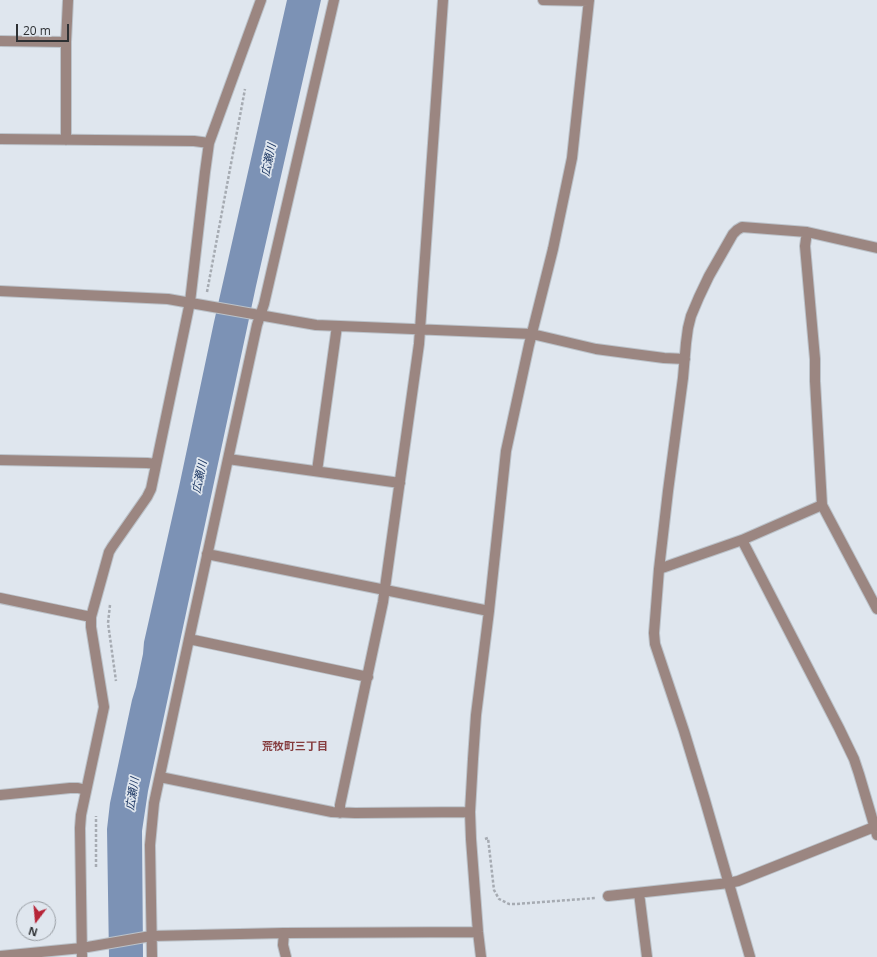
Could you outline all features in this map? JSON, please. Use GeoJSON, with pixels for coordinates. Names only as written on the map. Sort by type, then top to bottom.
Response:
{"type":"FeatureCollection","features":[{"type":"Feature","properties":{"kind":"street"},"geometry":{"type":"LineString","coordinates":[[66,140],[66,42],[68,0]]}},
{"type":"Feature","properties":{"kind":"street"},"geometry":{"type":"LineString","coordinates":[[82,952],[81,815],[104,706],[91,627],[91,617],[109,552],[151,489],[190,302],[204,172],[209,143],[261,0]]}},
{"type":"Feature","properties":{"kind":"street"},"geometry":{"type":"LineString","coordinates":[[152,957],[150,845],[154,803],[188,639],[257,325],[257,314],[264,304],[334,0]]}},
{"type":"Feature","properties":{"kind":"street"},"geometry":{"type":"LineString","coordinates":[[340,813],[340,805],[385,590],[419,344],[442,0]]}},
{"type":"Feature","properties":{"kind":"street"},"geometry":{"type":"LineString","coordinates":[[481,957],[470,812],[476,715],[489,612],[506,451],[553,249],[572,158],[589,0],[543,0]]}},
{"type":"Feature","properties":{"kind":"street"},"geometry":{"type":"LineString","coordinates":[[0,41],[66,42]]}},
{"type":"Feature","properties":{"kind":"street"},"geometry":{"type":"LineString","coordinates":[[0,139],[194,141],[209,143]]}},
{"type":"Feature","properties":{"kind":"street"},"geometry":{"type":"LineString","coordinates":[[750,957],[684,731],[655,644],[654,633],[659,569],[688,328],[691,316],[709,276],[733,234],[742,227],[807,232],[877,248]]}},
{"type":"Feature","properties":{"kind":"street"},"geometry":{"type":"LineString","coordinates":[[807,232],[805,246],[815,359],[822,505],[877,609]]}},
{"type":"Feature","properties":{"kind":"street"},"geometry":{"type":"LineString","coordinates":[[0,291],[168,299],[316,324],[337,326],[532,334],[596,349],[664,358],[685,359]]}},
{"type":"Feature","properties":{"kind":"street"},"geometry":{"type":"LineString","coordinates":[[317,471],[337,326]]}},
{"type":"Feature","properties":{"kind":"street"},"geometry":{"type":"LineString","coordinates":[[228,459],[400,483]]}},
{"type":"Feature","properties":{"kind":"street"},"geometry":{"type":"LineString","coordinates":[[0,460],[156,464]]}},
{"type":"Feature","properties":{"kind":"street"},"geometry":{"type":"LineString","coordinates":[[659,569],[742,540],[822,505]]}},
{"type":"Feature","properties":{"kind":"street"},"geometry":{"type":"LineString","coordinates":[[608,896],[738,881],[876,831],[854,759],[742,540]]}},
{"type":"Feature","properties":{"kind":"street"},"geometry":{"type":"LineString","coordinates":[[207,554],[489,612]]}},
{"type":"Feature","properties":{"kind":"street"},"geometry":{"type":"LineString","coordinates":[[0,598],[91,617]]}},
{"type":"Feature","properties":{"kind":"street"},"geometry":{"type":"LineString","coordinates":[[188,639],[368,677]]}},
{"type":"Feature","properties":{"kind":"street"},"geometry":{"type":"LineString","coordinates":[[160,776],[324,811],[340,813],[470,812]]}},
{"type":"Feature","properties":{"kind":"street"},"geometry":{"type":"LineString","coordinates":[[0,795],[70,788],[86,790]]}},
{"type":"Feature","properties":{"kind":"street"},"geometry":{"type":"LineString","coordinates":[[639,893],[647,957]]}},
{"type":"Feature","properties":{"kind":"street"},"geometry":{"type":"LineString","coordinates":[[0,956],[82,952],[151,936],[284,933],[478,932]]}},
{"type":"Feature","properties":{"kind":"street"},"geometry":{"type":"LineString","coordinates":[[284,933],[283,945],[286,957]]}},
{"type":"Feature","properties":{"kind":"path"},"geometry":{"type":"LineString","coordinates":[[210,306],[246,83]]}},
{"type":"Feature","properties":{"kind":"path"},"geometry":{"type":"LineString","coordinates":[[110,603],[108,624],[116,686]]}},
{"type":"Feature","properties":{"kind":"path"},"geometry":{"type":"LineString","coordinates":[[96,813],[96,868]]}},
{"type":"Feature","properties":{"kind":"path"},"geometry":{"type":"LineString","coordinates":[[481,839],[488,838],[494,890],[499,899],[509,904],[608,896]]}},
{"type":"Feature","properties":{"kind":"water","name":"広瀬川"},"geometry":{"type":"Polygon","coordinates":[[[287,0],[321,0],[256,286],[148,791],[142,831],[143,957],[109,957],[107,829],[110,803],[214,322],[287,0]]]}},
{"type":"Feature","properties":{"kind":"district","name":"荒牧町三丁目"},"geometry":{"type":"Point","coordinates":[295,747]}}]}
